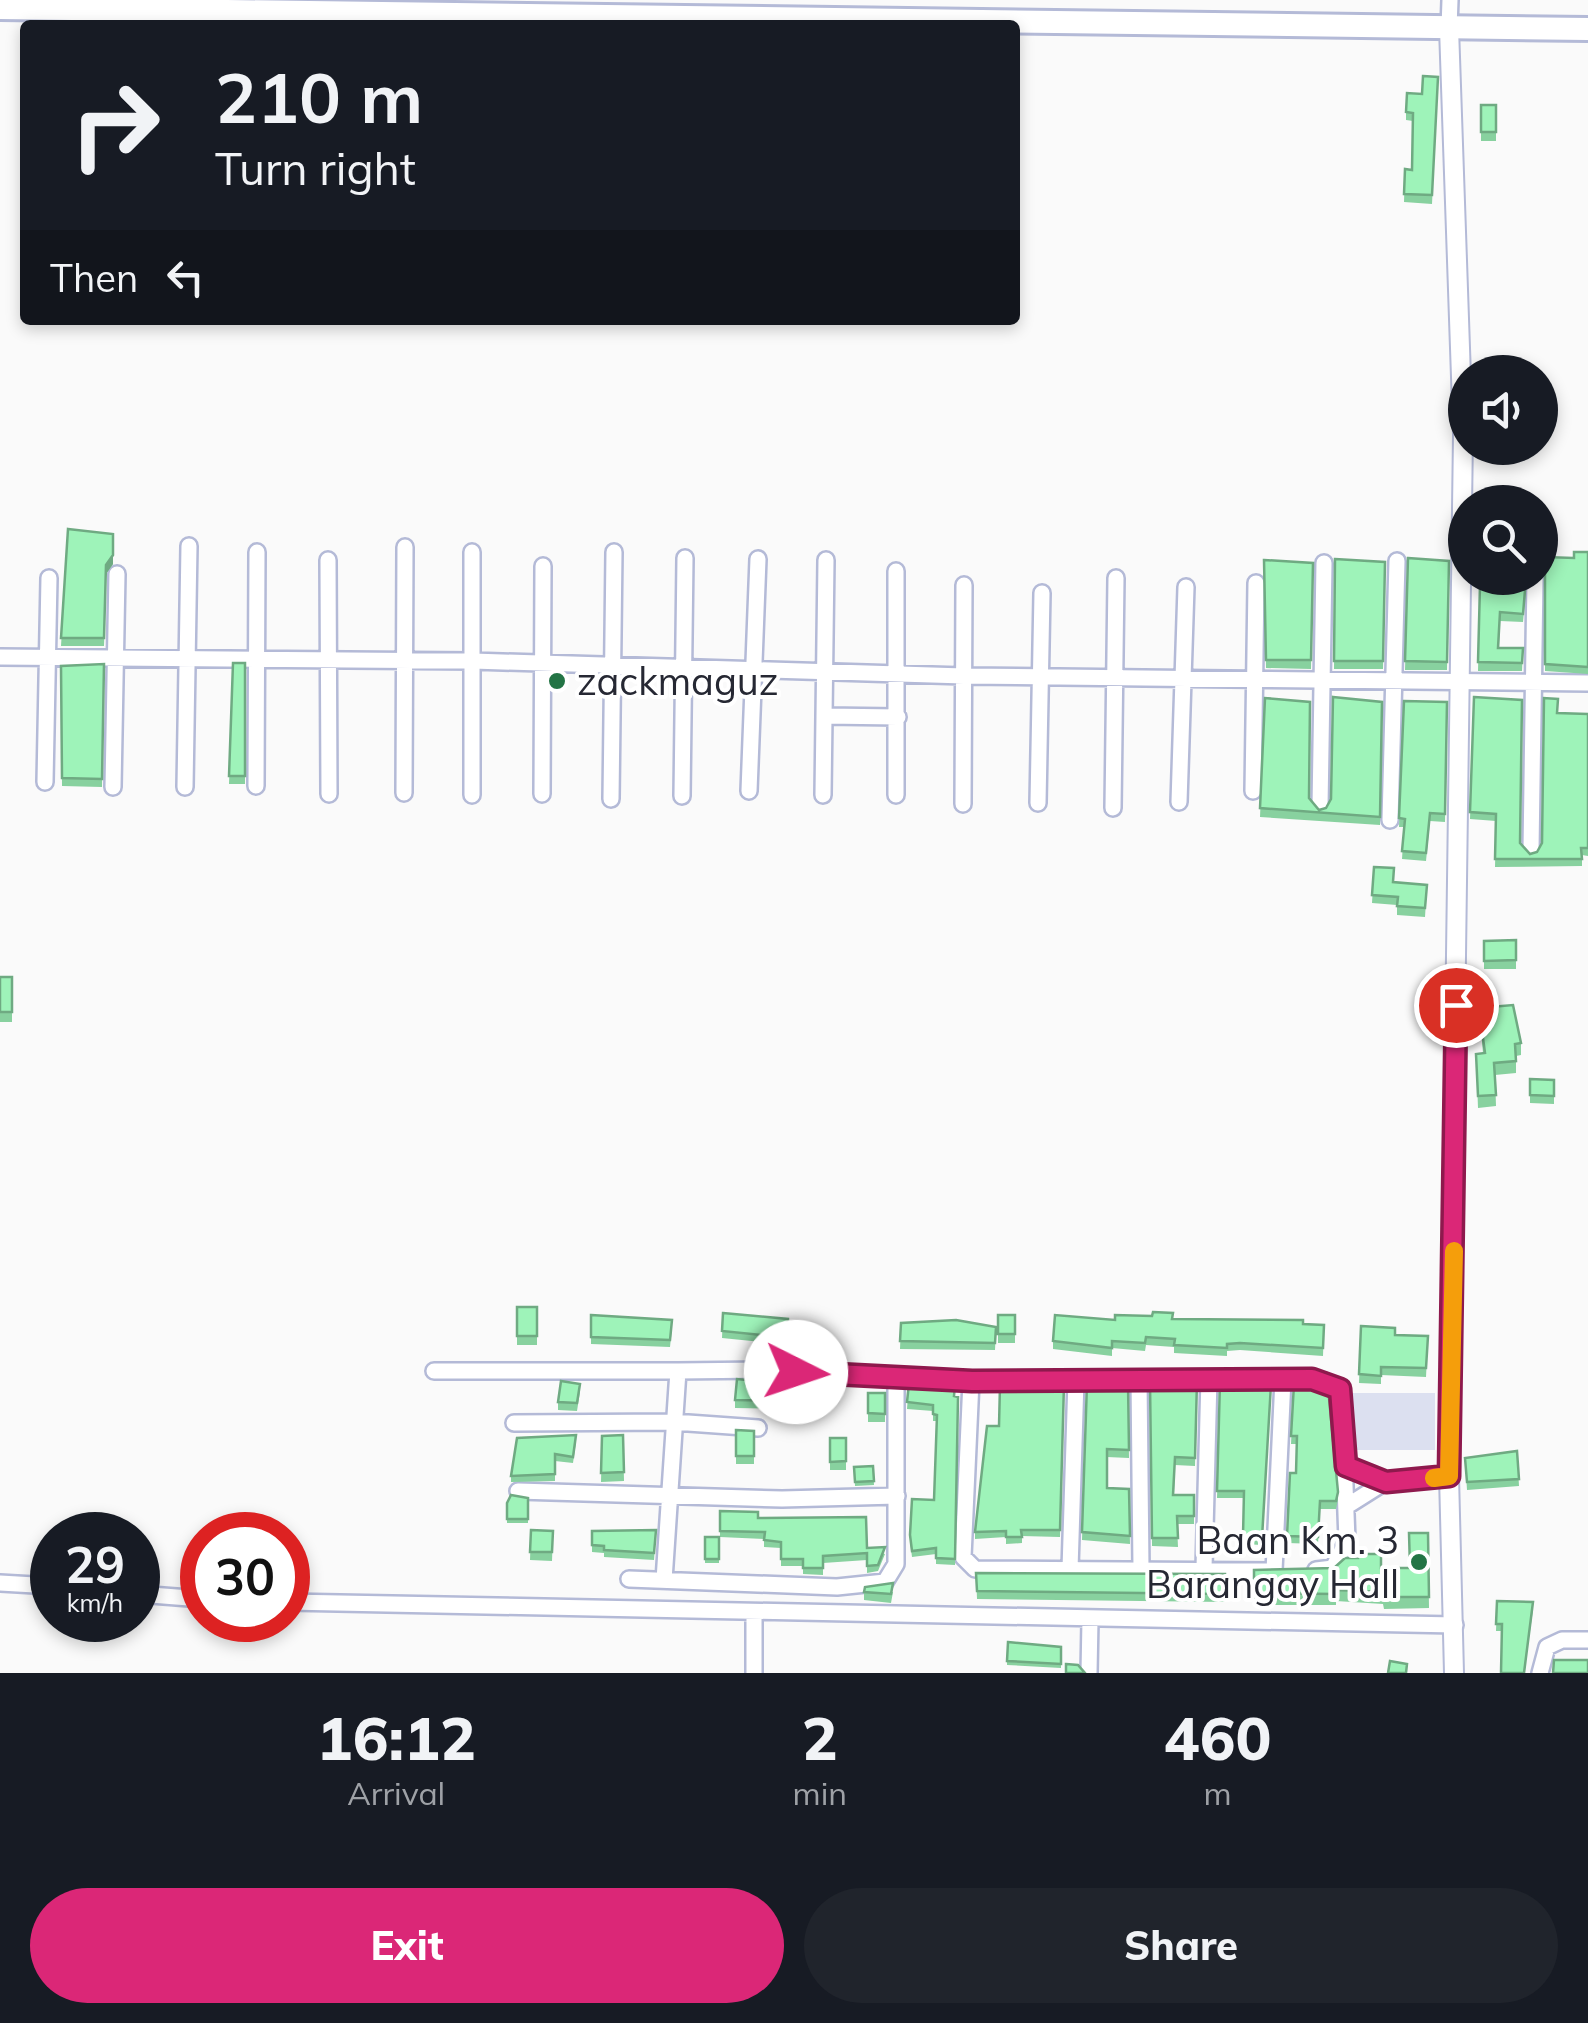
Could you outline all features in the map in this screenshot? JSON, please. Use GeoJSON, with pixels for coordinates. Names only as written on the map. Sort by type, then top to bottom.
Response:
{"type":"FeatureCollection","features":[{"type":"Feature","properties":{"kind":"main road"},"geometry":{"type":"LineString","coordinates":[[0,8],[950,10],[1450,28],[1588,29]]}},
{"type":"Feature","properties":{"kind":"street"},"geometry":{"type":"LineString","coordinates":[[1450,0],[1462,435],[1463,684],[1449,1476],[1454,1673]]}},
{"type":"Feature","properties":{"kind":"street"},"geometry":{"type":"LineString","coordinates":[[185,786],[188,546]]}},
{"type":"Feature","properties":{"kind":"street"},"geometry":{"type":"LineString","coordinates":[[404,794],[405,548]]}},
{"type":"Feature","properties":{"kind":"street"},"geometry":{"type":"LineString","coordinates":[[256,786],[257,552]]}},
{"type":"Feature","properties":{"kind":"street"},"geometry":{"type":"LineString","coordinates":[[472,552],[472,795]]}},
{"type":"Feature","properties":{"kind":"street"},"geometry":{"type":"LineString","coordinates":[[610,799],[614,552]]}},
{"type":"Feature","properties":{"kind":"street"},"geometry":{"type":"LineString","coordinates":[[682,796],[685,558]]}},
{"type":"Feature","properties":{"kind":"street"},"geometry":{"type":"LineString","coordinates":[[748,791],[758,559]]}},
{"type":"Feature","properties":{"kind":"street"},"geometry":{"type":"LineString","coordinates":[[328,560],[329,794]]}},
{"type":"Feature","properties":{"kind":"street"},"geometry":{"type":"LineString","coordinates":[[823,795],[828,673],[826,560]]}},
{"type":"Feature","properties":{"kind":"street"},"geometry":{"type":"LineString","coordinates":[[1390,820],[1396,561]]}},
{"type":"Feature","properties":{"kind":"street"},"geometry":{"type":"LineString","coordinates":[[1320,807],[1324,562]]}},
{"type":"Feature","properties":{"kind":"street"},"geometry":{"type":"LineString","coordinates":[[542,794],[543,566]]}},
{"type":"Feature","properties":{"kind":"street"},"geometry":{"type":"LineString","coordinates":[[896,572],[896,795]]}},
{"type":"Feature","properties":{"kind":"street"},"geometry":{"type":"LineString","coordinates":[[113,787],[117,574]]}},
{"type":"Feature","properties":{"kind":"street"},"geometry":{"type":"LineString","coordinates":[[45,782],[49,578]]}},
{"type":"Feature","properties":{"kind":"street"},"geometry":{"type":"LineString","coordinates":[[1112,808],[1116,578]]}},
{"type":"Feature","properties":{"kind":"street"},"geometry":{"type":"LineString","coordinates":[[1253,791],[1256,583]]}},
{"type":"Feature","properties":{"kind":"street"},"geometry":{"type":"LineString","coordinates":[[963,804],[964,585]]}},
{"type":"Feature","properties":{"kind":"street"},"geometry":{"type":"LineString","coordinates":[[1179,802],[1186,587]]}},
{"type":"Feature","properties":{"kind":"street"},"geometry":{"type":"LineString","coordinates":[[1038,803],[1042,594]]}},
{"type":"Feature","properties":{"kind":"street"},"geometry":{"type":"LineString","coordinates":[[1531,850],[1535,595]]}},
{"type":"Feature","properties":{"kind":"street"},"geometry":{"type":"LineString","coordinates":[[0,657],[614,663],[1042,678],[1588,683]]}},
{"type":"Feature","properties":{"kind":"street"},"geometry":{"type":"LineString","coordinates":[[826,716],[898,716]]}},
{"type":"Feature","properties":{"kind":"street"},"geometry":{"type":"LineString","coordinates":[[434,1370],[763,1370],[972,1381],[1312,1379],[1340,1389],[1346,1466],[1345,1552],[1333,1568],[1274,1571],[975,1569],[963,1556],[972,1381]]}},
{"type":"Feature","properties":{"kind":"street"},"geometry":{"type":"LineString","coordinates":[[664,1580],[678,1371]]}},
{"type":"Feature","properties":{"kind":"street"},"geometry":{"type":"LineString","coordinates":[[628,1580],[837,1587],[886,1582],[896,1564],[896,1378]]}},
{"type":"Feature","properties":{"kind":"street"},"geometry":{"type":"LineString","coordinates":[[1204,1568],[1210,1378]]}},
{"type":"Feature","properties":{"kind":"street"},"geometry":{"type":"LineString","coordinates":[[1140,1379],[1141,1568]]}},
{"type":"Feature","properties":{"kind":"street"},"geometry":{"type":"LineString","coordinates":[[1274,1571],[1284,1379]]}},
{"type":"Feature","properties":{"kind":"street"},"geometry":{"type":"LineString","coordinates":[[1070,1568],[1076,1380]]}},
{"type":"Feature","properties":{"kind":"street"},"geometry":{"type":"LineString","coordinates":[[514,1423],[674,1422],[758,1428]]}},
{"type":"Feature","properties":{"kind":"street"},"geometry":{"type":"LineString","coordinates":[[1346,1466],[1386,1482]]}},
{"type":"Feature","properties":{"kind":"street"},"geometry":{"type":"LineString","coordinates":[[1347,1506],[1386,1482],[1449,1476]]}},
{"type":"Feature","properties":{"kind":"street"},"geometry":{"type":"LineString","coordinates":[[518,1491],[782,1499],[897,1496]]}},
{"type":"Feature","properties":{"kind":"street"},"geometry":{"type":"LineString","coordinates":[[0,1583],[30,1585]]}},
{"type":"Feature","properties":{"kind":"street"},"geometry":{"type":"LineString","coordinates":[[310,1603],[1455,1625]]}},
{"type":"Feature","properties":{"kind":"street"},"geometry":{"type":"LineString","coordinates":[[754,1614],[754,1673]]}},
{"type":"Feature","properties":{"kind":"street"},"geometry":{"type":"LineString","coordinates":[[1089,1673],[1090,1620]]}},
{"type":"Feature","properties":{"kind":"street"},"geometry":{"type":"LineString","coordinates":[[1540,1673],[1547,1647],[1562,1640],[1588,1640]]}},
{"type":"Feature","properties":{"kind":"shaded area"},"geometry":{"type":"Polygon","coordinates":[[[1349,1393],[1435,1393],[1435,1450],[1349,1450],[1349,1393]]]}},
{"type":"Feature","properties":{"kind":"building"},"geometry":{"type":"Polygon","coordinates":[[[1423,76],[1438,77],[1432,195],[1404,194],[1405,169],[1412,170],[1413,113],[1406,112],[1407,93],[1422,94],[1423,76]]]}},
{"type":"Feature","properties":{"kind":"building"},"geometry":{"type":"Polygon","coordinates":[[[1481,105],[1496,105],[1496,132],[1481,132],[1481,105]]]}},
{"type":"Feature","properties":{"kind":"building"},"geometry":{"type":"Polygon","coordinates":[[[68,529],[113,534],[113,555],[106,565],[104,638],[61,638],[68,529]]]}},
{"type":"Feature","properties":{"kind":"building"},"geometry":{"type":"Polygon","coordinates":[[[1574,552],[1588,552],[1588,667],[1545,664],[1545,595],[1558,595],[1558,557],[1574,558],[1574,552]]]}},
{"type":"Feature","properties":{"kind":"building"},"geometry":{"type":"Polygon","coordinates":[[[1408,558],[1448,561],[1447,662],[1405,661],[1408,558]]]}},
{"type":"Feature","properties":{"kind":"building"},"geometry":{"type":"Polygon","coordinates":[[[1335,559],[1385,562],[1383,661],[1334,661],[1335,559]]]}},
{"type":"Feature","properties":{"kind":"building"},"geometry":{"type":"Polygon","coordinates":[[[1264,560],[1313,563],[1311,660],[1266,660],[1264,560]]]}},
{"type":"Feature","properties":{"kind":"building"},"geometry":{"type":"Polygon","coordinates":[[[1480,595],[1525,595],[1523,614],[1500,612],[1498,648],[1523,648],[1522,663],[1478,662],[1480,595]]]}},
{"type":"Feature","properties":{"kind":"building"},"geometry":{"type":"Polygon","coordinates":[[[233,663],[245,663],[245,776],[229,776],[233,663]]]}},
{"type":"Feature","properties":{"kind":"building"},"geometry":{"type":"Polygon","coordinates":[[[104,664],[102,779],[62,778],[61,666],[104,664]]]}},
{"type":"Feature","properties":{"kind":"building"},"geometry":{"type":"Polygon","coordinates":[[[1333,697],[1382,702],[1380,817],[1260,808],[1265,698],[1310,702],[1309,798],[1319,810],[1326,808],[1331,799],[1333,697]]]}},
{"type":"Feature","properties":{"kind":"building"},"geometry":{"type":"Polygon","coordinates":[[[1474,697],[1522,700],[1520,843],[1530,854],[1537,852],[1542,843],[1544,698],[1558,699],[1557,713],[1588,714],[1588,848],[1581,848],[1582,859],[1495,859],[1496,814],[1470,812],[1474,697]]]}},
{"type":"Feature","properties":{"kind":"building"},"geometry":{"type":"Polygon","coordinates":[[[1404,701],[1447,702],[1445,814],[1430,813],[1426,853],[1402,851],[1405,819],[1399,818],[1404,701]]]}},
{"type":"Feature","properties":{"kind":"building"},"geometry":{"type":"Polygon","coordinates":[[[1374,867],[1394,868],[1393,882],[1427,885],[1425,908],[1397,906],[1398,897],[1372,895],[1374,867]]]}},
{"type":"Feature","properties":{"kind":"building"},"geometry":{"type":"Polygon","coordinates":[[[1516,940],[1516,960],[1484,961],[1484,941],[1516,940]]]}},
{"type":"Feature","properties":{"kind":"building"},"geometry":{"type":"Polygon","coordinates":[[[0,977],[12,977],[12,1012],[0,1012],[0,977]]]}},
{"type":"Feature","properties":{"kind":"building"},"geometry":{"type":"Polygon","coordinates":[[[1513,1005],[1521,1043],[1515,1044],[1516,1061],[1494,1063],[1496,1095],[1478,1096],[1476,1054],[1485,1053],[1479,1008],[1513,1005]]]}},
{"type":"Feature","properties":{"kind":"building"},"geometry":{"type":"Polygon","coordinates":[[[1530,1079],[1554,1080],[1554,1096],[1530,1095],[1530,1079]]]}},
{"type":"Feature","properties":{"kind":"building"},"geometry":{"type":"Polygon","coordinates":[[[517,1307],[537,1307],[537,1336],[517,1336],[517,1307]]]}},
{"type":"Feature","properties":{"kind":"building"},"geometry":{"type":"Polygon","coordinates":[[[1153,1312],[1173,1313],[1172,1319],[1303,1320],[1303,1324],[1324,1325],[1323,1348],[1240,1343],[1227,1344],[1227,1348],[1174,1345],[1175,1339],[1146,1337],[1145,1343],[1112,1341],[1112,1348],[1053,1341],[1055,1315],[1115,1320],[1115,1315],[1152,1316],[1153,1312]]]}},
{"type":"Feature","properties":{"kind":"building"},"geometry":{"type":"Polygon","coordinates":[[[723,1313],[788,1319],[788,1324],[804,1327],[802,1339],[722,1331],[723,1313]]]}},
{"type":"Feature","properties":{"kind":"building"},"geometry":{"type":"Polygon","coordinates":[[[591,1315],[672,1320],[670,1340],[591,1337],[591,1315]]]}},
{"type":"Feature","properties":{"kind":"building"},"geometry":{"type":"Polygon","coordinates":[[[998,1315],[1015,1315],[1015,1334],[998,1334],[998,1315]]]}},
{"type":"Feature","properties":{"kind":"building"},"geometry":{"type":"Polygon","coordinates":[[[956,1320],[996,1327],[995,1343],[900,1341],[901,1323],[956,1320]]]}},
{"type":"Feature","properties":{"kind":"building"},"geometry":{"type":"Polygon","coordinates":[[[1361,1326],[1395,1328],[1395,1335],[1428,1336],[1426,1368],[1381,1367],[1381,1376],[1359,1374],[1361,1326]]]}},
{"type":"Feature","properties":{"kind":"building"},"geometry":{"type":"Polygon","coordinates":[[[778,1377],[797,1378],[796,1401],[735,1400],[737,1379],[777,1383],[778,1377]]]}},
{"type":"Feature","properties":{"kind":"building"},"geometry":{"type":"Polygon","coordinates":[[[561,1381],[580,1384],[577,1403],[558,1402],[561,1381]]]}},
{"type":"Feature","properties":{"kind":"building"},"geometry":{"type":"Polygon","coordinates":[[[1197,1381],[1195,1458],[1175,1457],[1173,1495],[1194,1495],[1194,1516],[1177,1516],[1178,1538],[1152,1538],[1150,1382],[1197,1381]]]}},
{"type":"Feature","properties":{"kind":"building"},"geometry":{"type":"Polygon","coordinates":[[[1220,1382],[1271,1384],[1262,1538],[1243,1536],[1244,1491],[1217,1491],[1220,1382]]]}},
{"type":"Feature","properties":{"kind":"building"},"geometry":{"type":"Polygon","coordinates":[[[909,1383],[955,1385],[955,1559],[936,1558],[936,1548],[912,1551],[912,1499],[934,1500],[937,1415],[933,1414],[933,1405],[907,1402],[909,1383]]]}},
{"type":"Feature","properties":{"kind":"building"},"geometry":{"type":"Polygon","coordinates":[[[1087,1383],[1128,1383],[1129,1450],[1107,1449],[1107,1488],[1129,1489],[1130,1536],[1082,1532],[1087,1383]]]}},
{"type":"Feature","properties":{"kind":"building"},"geometry":{"type":"Polygon","coordinates":[[[1064,1384],[1060,1530],[1021,1530],[1022,1537],[1006,1537],[1006,1531],[975,1532],[987,1426],[999,1426],[1000,1385],[1064,1384]]]}},
{"type":"Feature","properties":{"kind":"building"},"geometry":{"type":"Polygon","coordinates":[[[1294,1384],[1328,1388],[1338,1492],[1336,1501],[1320,1501],[1318,1537],[1287,1536],[1290,1473],[1296,1473],[1297,1436],[1291,1436],[1294,1384]]]}},
{"type":"Feature","properties":{"kind":"building"},"geometry":{"type":"Polygon","coordinates":[[[868,1393],[885,1393],[885,1414],[868,1413],[868,1393]]]}},
{"type":"Feature","properties":{"kind":"building"},"geometry":{"type":"Polygon","coordinates":[[[736,1430],[754,1431],[754,1456],[736,1456],[736,1430]]]}},
{"type":"Feature","properties":{"kind":"building"},"geometry":{"type":"Polygon","coordinates":[[[576,1435],[573,1457],[555,1454],[555,1474],[511,1476],[517,1438],[576,1435]]]}},
{"type":"Feature","properties":{"kind":"building"},"geometry":{"type":"Polygon","coordinates":[[[623,1435],[624,1472],[601,1473],[602,1436],[623,1435]]]}},
{"type":"Feature","properties":{"kind":"building"},"geometry":{"type":"Polygon","coordinates":[[[830,1438],[846,1438],[846,1461],[830,1462],[830,1438]]]}},
{"type":"Feature","properties":{"kind":"building"},"geometry":{"type":"Polygon","coordinates":[[[1517,1451],[1519,1479],[1467,1482],[1465,1458],[1517,1451]]]}},
{"type":"Feature","properties":{"kind":"building"},"geometry":{"type":"Polygon","coordinates":[[[873,1466],[874,1481],[855,1482],[854,1467],[873,1466]]]}},
{"type":"Feature","properties":{"kind":"building"},"geometry":{"type":"Polygon","coordinates":[[[511,1495],[528,1498],[528,1519],[507,1519],[511,1495]]]}},
{"type":"Feature","properties":{"kind":"building"},"geometry":{"type":"Polygon","coordinates":[[[720,1511],[758,1512],[758,1518],[866,1517],[867,1548],[885,1547],[878,1565],[867,1566],[867,1553],[823,1556],[823,1568],[803,1568],[803,1559],[781,1559],[781,1542],[764,1540],[765,1532],[720,1531],[720,1511]]]}},
{"type":"Feature","properties":{"kind":"building"},"geometry":{"type":"Polygon","coordinates":[[[531,1530],[553,1531],[552,1552],[530,1552],[531,1530]]]}},
{"type":"Feature","properties":{"kind":"building"},"geometry":{"type":"Polygon","coordinates":[[[656,1530],[654,1553],[604,1550],[604,1546],[592,1545],[592,1531],[656,1530]]]}},
{"type":"Feature","properties":{"kind":"building"},"geometry":{"type":"Polygon","coordinates":[[[1409,1533],[1428,1533],[1429,1597],[1384,1597],[1383,1592],[1336,1590],[1336,1594],[1254,1593],[1254,1570],[1334,1568],[1345,1558],[1358,1558],[1358,1554],[1381,1554],[1381,1568],[1410,1568],[1409,1533]]]}},
{"type":"Feature","properties":{"kind":"building"},"geometry":{"type":"Polygon","coordinates":[[[705,1537],[719,1537],[719,1559],[705,1559],[705,1537]]]}},
{"type":"Feature","properties":{"kind":"building"},"geometry":{"type":"Polygon","coordinates":[[[976,1573],[1225,1574],[1225,1594],[977,1591],[976,1573]]]}},
{"type":"Feature","properties":{"kind":"building"},"geometry":{"type":"Polygon","coordinates":[[[893,1583],[891,1594],[864,1592],[865,1587],[893,1583]]]}},
{"type":"Feature","properties":{"kind":"building"},"geometry":{"type":"Polygon","coordinates":[[[1497,1601],[1533,1602],[1524,1673],[1501,1673],[1502,1624],[1496,1624],[1497,1601]]]}},
{"type":"Feature","properties":{"kind":"building"},"geometry":{"type":"Polygon","coordinates":[[[1008,1642],[1061,1647],[1061,1664],[1007,1661],[1008,1642]]]}},
{"type":"Feature","properties":{"kind":"building"},"geometry":{"type":"Polygon","coordinates":[[[1554,1660],[1588,1660],[1588,1673],[1553,1673],[1554,1660]]]}},
{"type":"Feature","properties":{"kind":"building"},"geometry":{"type":"Polygon","coordinates":[[[1390,1661],[1407,1664],[1406,1673],[1388,1673],[1390,1661]]]}},
{"type":"Feature","properties":{"kind":"building"},"geometry":{"type":"Polygon","coordinates":[[[1066,1664],[1078,1665],[1085,1673],[1066,1673],[1066,1664]]]}},
{"type":"Feature","properties":{"kind":"slow traffic"},"geometry":{"type":"LineString","coordinates":[[1434,1478],[1449,1476],[1454,1251]]}},
{"type":"Feature","properties":{"kind":"place","name":"zackmaguz"},"geometry":{"type":"Point","coordinates":[557,681]}},
{"type":"Feature","properties":{"kind":"place","name":"Baan Km. 3 Barangay Hall"},"geometry":{"type":"Point","coordinates":[1419,1562]}},
{"type":"Feature","properties":{"kind":"route"},"geometry":{"type":"LineString","coordinates":[[796,1372],[972,1381],[1312,1379],[1340,1389],[1346,1466],[1386,1482],[1449,1476],[1456,1005]]}}]}
